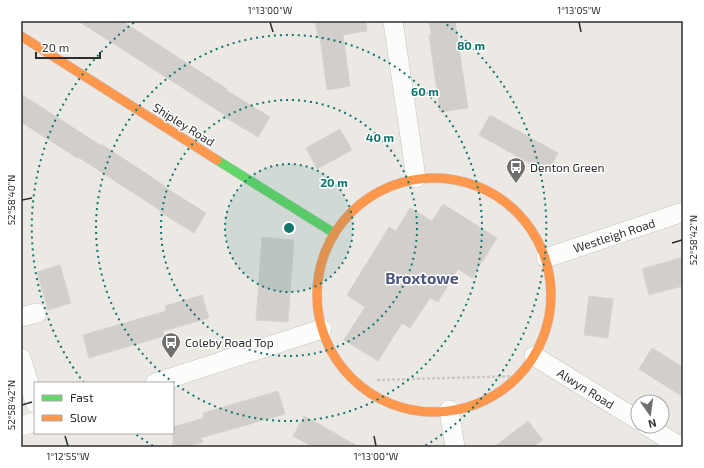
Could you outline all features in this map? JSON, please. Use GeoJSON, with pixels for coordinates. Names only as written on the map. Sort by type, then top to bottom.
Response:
{"type":"FeatureCollection","features":[{"type":"Feature","properties":{"kind":"street"},"geometry":{"type":"LineString","coordinates":[[393,21],[416,178]]}},
{"type":"Feature","properties":{"kind":"street","name":"Shipley Road"},"geometry":{"type":"LineString","coordinates":[[21,36],[334,233]]}},
{"type":"Feature","properties":{"kind":"street"},"geometry":{"type":"LineString","coordinates":[[443,177],[479,186],[516,210],[533,231],[546,258],[552,291],[548,322],[542,341],[534,356],[518,376],[494,395],[470,406],[449,410],[428,411],[410,409],[371,394],[345,371],[330,350],[318,314],[316,293],[320,263],[334,233],[350,212],[372,195],[416,178],[443,177]]}},
{"type":"Feature","properties":{"kind":"street","name":"Westleigh Road"},"geometry":{"type":"LineString","coordinates":[[546,258],[683,212]]}},
{"type":"Feature","properties":{"kind":"street"},"geometry":{"type":"LineString","coordinates":[[158,382],[322,329]]}},
{"type":"Feature","properties":{"kind":"street","name":"Alwyn Road"},"geometry":{"type":"LineString","coordinates":[[534,356],[630,415]]}},
{"type":"Feature","properties":{"kind":"street"},"geometry":{"type":"LineString","coordinates":[[21,358],[34,400]]}},
{"type":"Feature","properties":{"kind":"street"},"geometry":{"type":"LineString","coordinates":[[449,410],[455,447]]}},
{"type":"Feature","properties":{"kind":"street"},"geometry":{"type":"LineString","coordinates":[[21,426],[34,422]]}},
{"type":"Feature","properties":{"kind":"street"},"geometry":{"type":"LineString","coordinates":[[660,434],[681,447]]}},
{"type":"Feature","properties":{"kind":"path"},"geometry":{"type":"LineString","coordinates":[[377,380],[518,376]]}},
{"type":"Feature","properties":{"kind":"building"},"geometry":{"type":"Polygon","coordinates":[[[78,21],[122,21],[227,89],[226,90],[270,117],[258,137],[224,117],[225,115],[78,21]]]}},
{"type":"Feature","properties":{"kind":"building"},"geometry":{"type":"Polygon","coordinates":[[[315,21],[366,21],[367,31],[343,35],[350,86],[327,90],[320,38],[318,38],[315,21]]]}},
{"type":"Feature","properties":{"kind":"building"},"geometry":{"type":"Polygon","coordinates":[[[429,21],[455,21],[468,108],[440,112],[429,35],[431,35],[429,21]]]}},
{"type":"Feature","properties":{"kind":"building"},"geometry":{"type":"Polygon","coordinates":[[[21,94],[100,145],[101,144],[206,213],[194,233],[78,157],[77,158],[21,122],[21,94]]]}},
{"type":"Feature","properties":{"kind":"building"},"geometry":{"type":"Polygon","coordinates":[[[490,115],[558,153],[547,173],[479,135],[490,115]]]}},
{"type":"Feature","properties":{"kind":"building"},"geometry":{"type":"Polygon","coordinates":[[[340,129],[352,150],[317,169],[306,148],[340,129]]]}},
{"type":"Feature","properties":{"kind":"building"},"geometry":{"type":"Polygon","coordinates":[[[443,204],[497,238],[472,278],[458,269],[438,302],[430,298],[410,328],[402,323],[378,361],[344,340],[365,307],[347,295],[389,227],[396,231],[410,208],[432,221],[443,204]]]}},
{"type":"Feature","properties":{"kind":"building"},"geometry":{"type":"Polygon","coordinates":[[[262,237],[294,240],[288,322],[256,320],[262,237]]]}},
{"type":"Feature","properties":{"kind":"building"},"geometry":{"type":"Polygon","coordinates":[[[683,257],[683,286],[649,295],[642,269],[683,257]]]}},
{"type":"Feature","properties":{"kind":"building"},"geometry":{"type":"Polygon","coordinates":[[[60,265],[71,303],[48,310],[37,272],[60,265]]]}},
{"type":"Feature","properties":{"kind":"building"},"geometry":{"type":"Polygon","coordinates":[[[202,295],[209,318],[163,331],[164,336],[89,358],[83,335],[166,311],[165,306],[202,295]]]}},
{"type":"Feature","properties":{"kind":"building"},"geometry":{"type":"Polygon","coordinates":[[[589,296],[613,299],[608,338],[584,335],[589,296]]]}},
{"type":"Feature","properties":{"kind":"building"},"geometry":{"type":"Polygon","coordinates":[[[652,348],[683,367],[683,397],[639,369],[652,348]]]}},
{"type":"Feature","properties":{"kind":"building"},"geometry":{"type":"Polygon","coordinates":[[[278,391],[285,414],[201,438],[203,442],[188,447],[173,447],[174,427],[204,418],[203,413],[278,391]]]}},
{"type":"Feature","properties":{"kind":"building"},"geometry":{"type":"Polygon","coordinates":[[[304,416],[359,447],[313,447],[293,436],[304,416]]]}},
{"type":"Feature","properties":{"kind":"building"},"geometry":{"type":"Polygon","coordinates":[[[528,421],[543,440],[533,447],[494,447],[528,421]]]}},
{"type":"Feature","properties":{"kind":"traffic: fast"},"geometry":{"type":"LineString","coordinates":[[217,160],[334,233]]}},
{"type":"Feature","properties":{"kind":"traffic: slow"},"geometry":{"type":"LineString","coordinates":[[21,36],[217,160]]}},
{"type":"Feature","properties":{"kind":"traffic: slow"},"geometry":{"type":"LineString","coordinates":[[434,178],[457,180],[479,187],[499,198],[517,212],[531,230],[542,250],[549,272],[551,295],[549,318],[542,340],[531,360],[517,378],[499,392],[479,403],[457,410],[434,412],[411,410],[389,403],[369,392],[351,378],[337,360],[326,340],[319,318],[317,295],[319,272],[326,250],[337,230],[351,212],[369,198],[389,187],[411,180],[434,178]]}},
{"type":"Feature","properties":{"kind":"place","name":"Denton Green"},"geometry":{"type":"Point","coordinates":[516,184]}},
{"type":"Feature","properties":{"kind":"place","name":"Coleby Road Top"},"geometry":{"type":"Point","coordinates":[171,359]}},
{"type":"Feature","properties":{"kind":"district","name":"Broxtowe"},"geometry":{"type":"Point","coordinates":[422,277]}}]}
